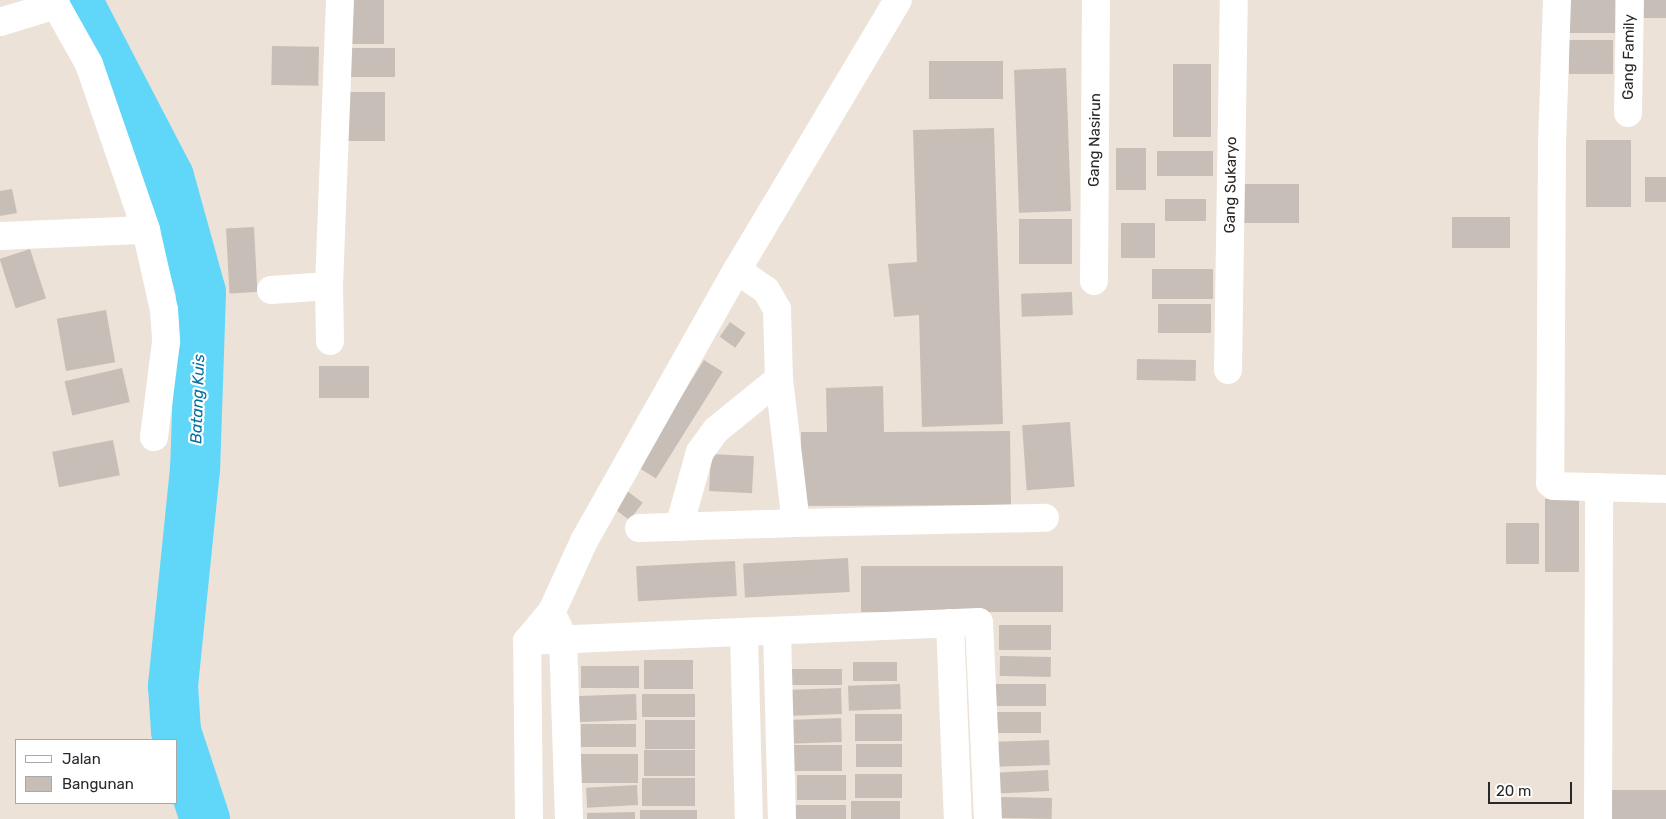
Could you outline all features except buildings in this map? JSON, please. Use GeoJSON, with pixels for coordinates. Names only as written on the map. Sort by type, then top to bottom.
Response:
{"type":"FeatureCollection","features":[{"type":"Feature","properties":{"kind":"street"},"geometry":{"type":"LineString","coordinates":[[330,341],[329,286],[340,0]]}},
{"type":"Feature","properties":{"kind":"street"},"geometry":{"type":"LineString","coordinates":[[529,819],[527,640],[552,611],[584,541],[737,270],[898,0]]}},
{"type":"Feature","properties":{"kind":"street","name":"Gang Nasirun"},"geometry":{"type":"LineString","coordinates":[[1094,280],[1096,0]]}},
{"type":"Feature","properties":{"kind":"street","name":"Gang Sukaryo"},"geometry":{"type":"LineString","coordinates":[[1228,370],[1234,0]]}},
{"type":"Feature","properties":{"kind":"street"},"geometry":{"type":"LineString","coordinates":[[1557,0],[1549,476],[1554,486],[1666,488]]}},
{"type":"Feature","properties":{"kind":"street","name":"Gang Family"},"geometry":{"type":"LineString","coordinates":[[1628,113],[1630,0]]}},
{"type":"Feature","properties":{"kind":"street"},"geometry":{"type":"LineString","coordinates":[[0,22],[54,3],[89,64],[146,230],[164,310],[166,342],[154,437]]}},
{"type":"Feature","properties":{"kind":"street"},"geometry":{"type":"LineString","coordinates":[[0,236],[146,230]]}},
{"type":"Feature","properties":{"kind":"street"},"geometry":{"type":"LineString","coordinates":[[737,270],[766,290],[775,301],[778,379],[796,523]]}},
{"type":"Feature","properties":{"kind":"street"},"geometry":{"type":"LineString","coordinates":[[271,290],[329,286]]}},
{"type":"Feature","properties":{"kind":"street"},"geometry":{"type":"LineString","coordinates":[[679,527],[700,452],[716,430],[778,379]]}},
{"type":"Feature","properties":{"kind":"street"},"geometry":{"type":"LineString","coordinates":[[1598,819],[1599,486]]}},
{"type":"Feature","properties":{"kind":"street"},"geometry":{"type":"LineString","coordinates":[[639,528],[1045,518]]}},
{"type":"Feature","properties":{"kind":"street"},"geometry":{"type":"LineString","coordinates":[[552,611],[563,638],[568,819]]}},
{"type":"Feature","properties":{"kind":"street"},"geometry":{"type":"LineString","coordinates":[[527,640],[744,633],[980,622],[982,625],[988,819]]}},
{"type":"Feature","properties":{"kind":"street"},"geometry":{"type":"LineString","coordinates":[[950,623],[958,819]]}},
{"type":"Feature","properties":{"kind":"street"},"geometry":{"type":"LineString","coordinates":[[777,631],[782,819]]}},
{"type":"Feature","properties":{"kind":"street"},"geometry":{"type":"LineString","coordinates":[[744,633],[749,819]]}},
{"type":"Feature","properties":{"kind":"waterway","name":"Batang Kuis"},"geometry":{"type":"LineString","coordinates":[[77,0],[169,177],[201,292],[195,469],[173,686],[176,731],[205,819]]}}]}
